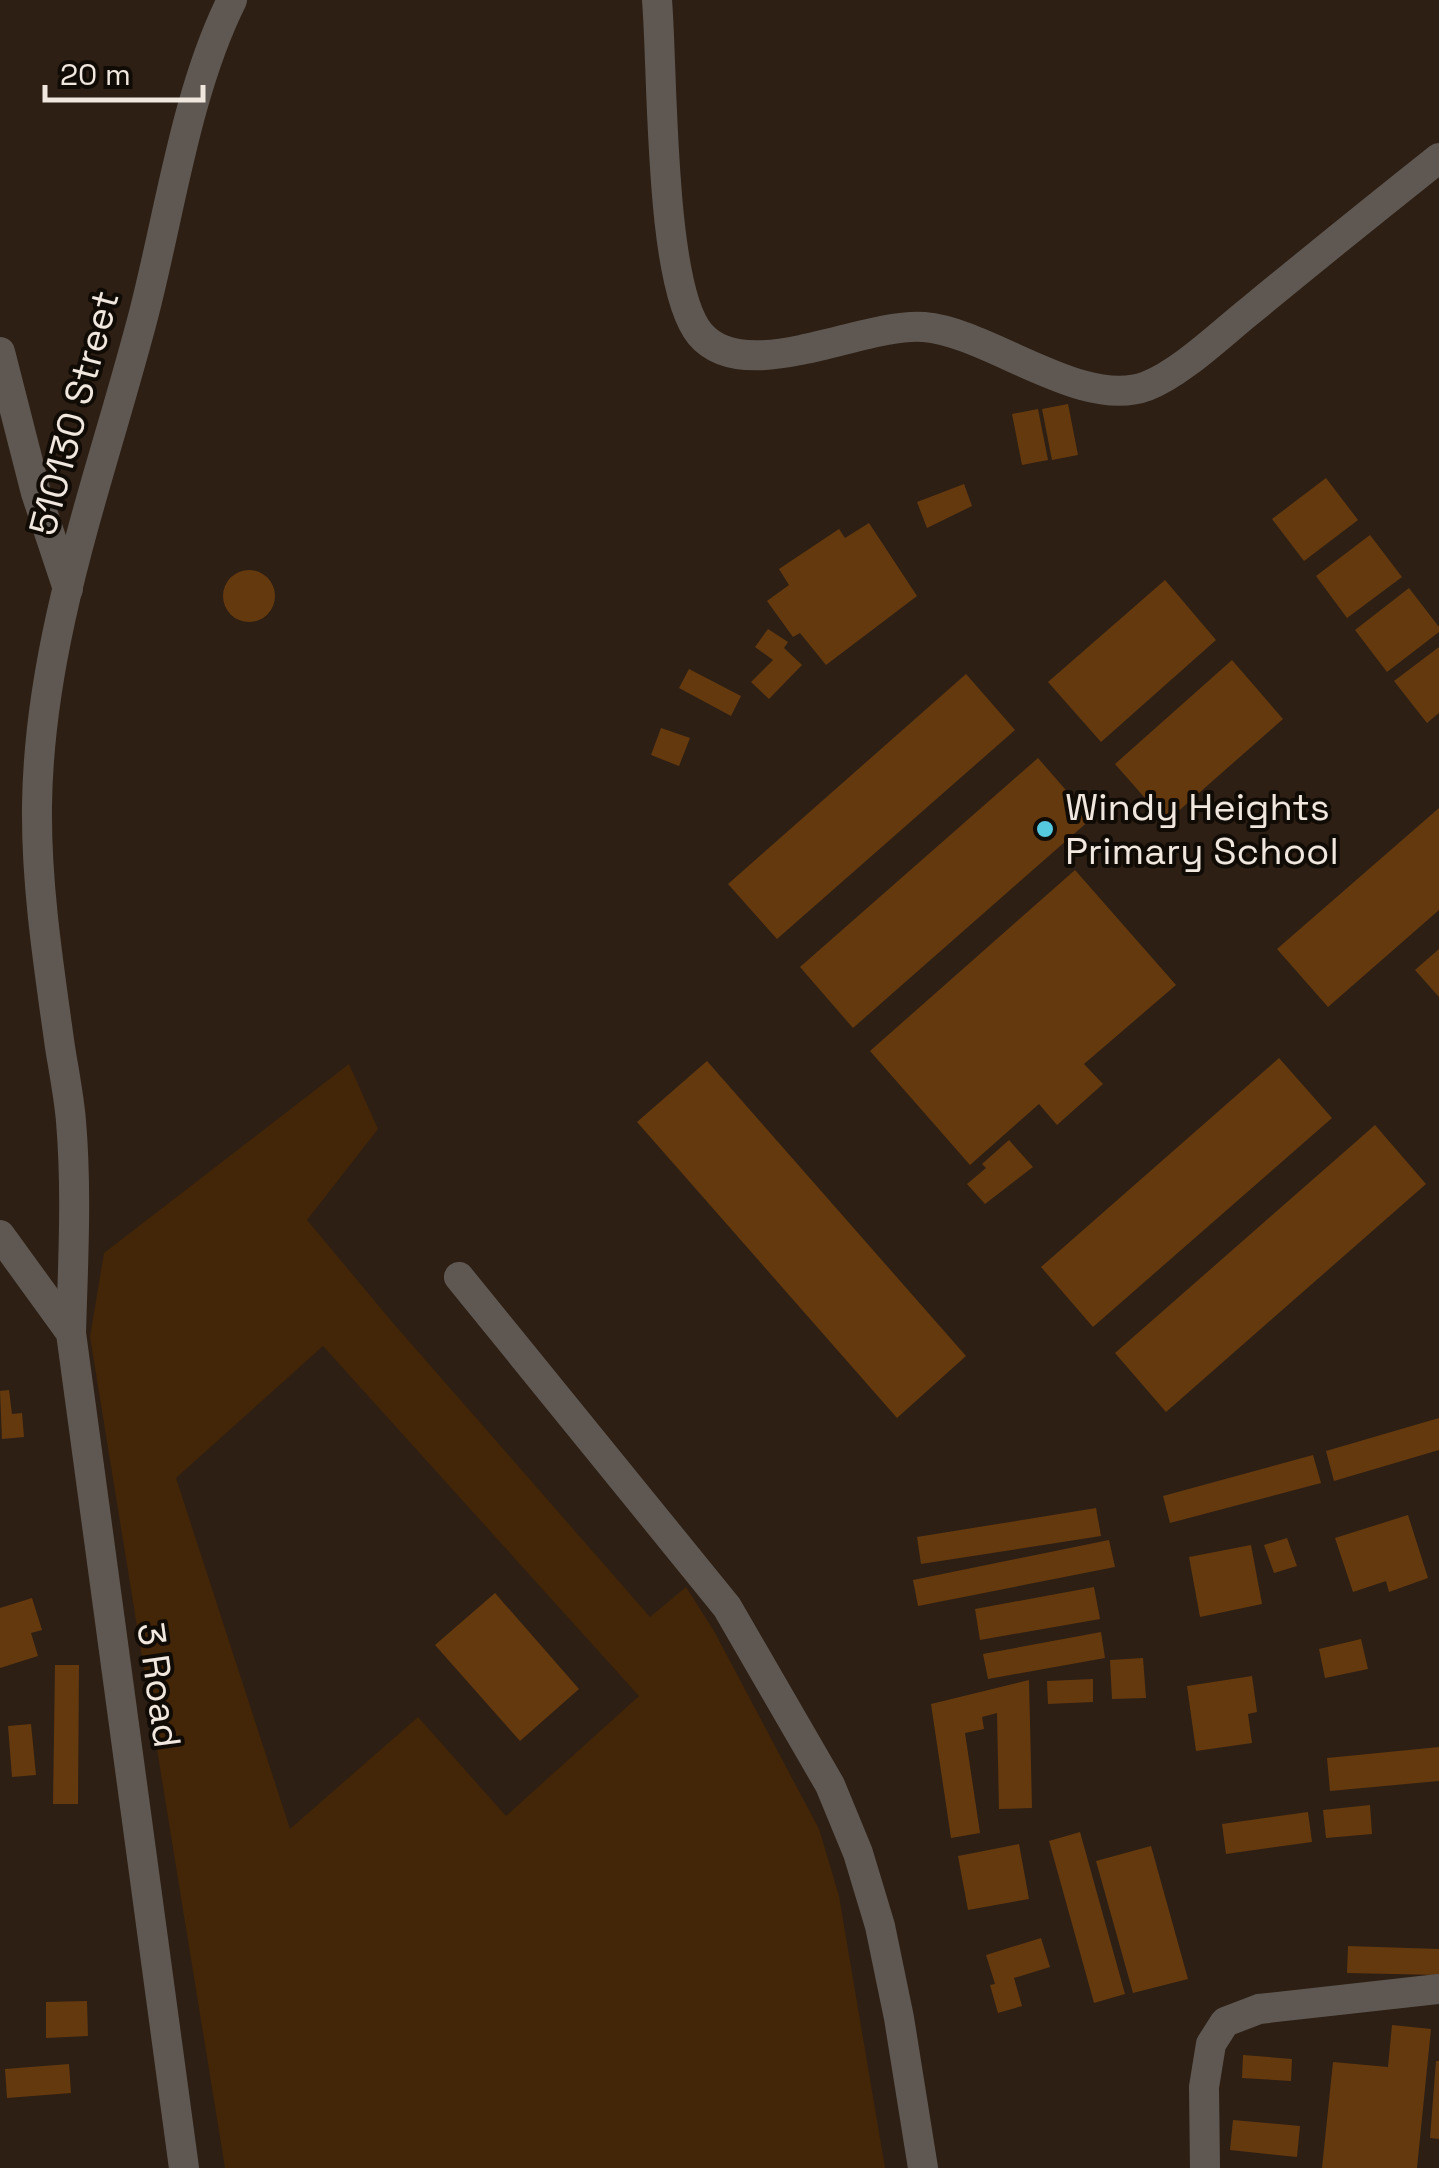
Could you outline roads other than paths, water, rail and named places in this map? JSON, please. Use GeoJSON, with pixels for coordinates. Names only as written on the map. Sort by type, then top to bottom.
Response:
{"type":"FeatureCollection","features":[{"type":"Feature","properties":{"kind":"street","name":"510130 Street"},"geometry":{"type":"LineString","coordinates":[[71,1333],[71,1118],[48,956],[37,810],[44,702],[68,590],[144,314],[200,84],[232,0]]}},
{"type":"Feature","properties":{"kind":"street"},"geometry":{"type":"LineString","coordinates":[[657,0],[674,262],[685,308],[697,332],[714,348],[740,354],[770,355],[891,328],[926,327],[960,336],[1033,368],[1095,386],[1123,390],[1147,386],[1224,331],[1439,158]]}},
{"type":"Feature","properties":{"kind":"street"},"geometry":{"type":"LineString","coordinates":[[0,352],[36,492],[68,590]]}},
{"type":"Feature","properties":{"kind":"street","name":"3 Road"},"geometry":{"type":"LineString","coordinates":[[0,1235],[71,1333],[184,2168]]}},
{"type":"Feature","properties":{"kind":"street"},"geometry":{"type":"LineString","coordinates":[[459,1278],[727,1607],[830,1784],[858,1853],[880,1926],[923,2168]]}},
{"type":"Feature","properties":{"kind":"street"},"geometry":{"type":"LineString","coordinates":[[1205,2168],[1204,2087],[1212,2044],[1225,2022],[1259,2009],[1439,1989]]}},
{"type":"Feature","properties":{"kind":"place","name":"Windy Heights Primary School"},"geometry":{"type":"Point","coordinates":[1045,829]}}]}
